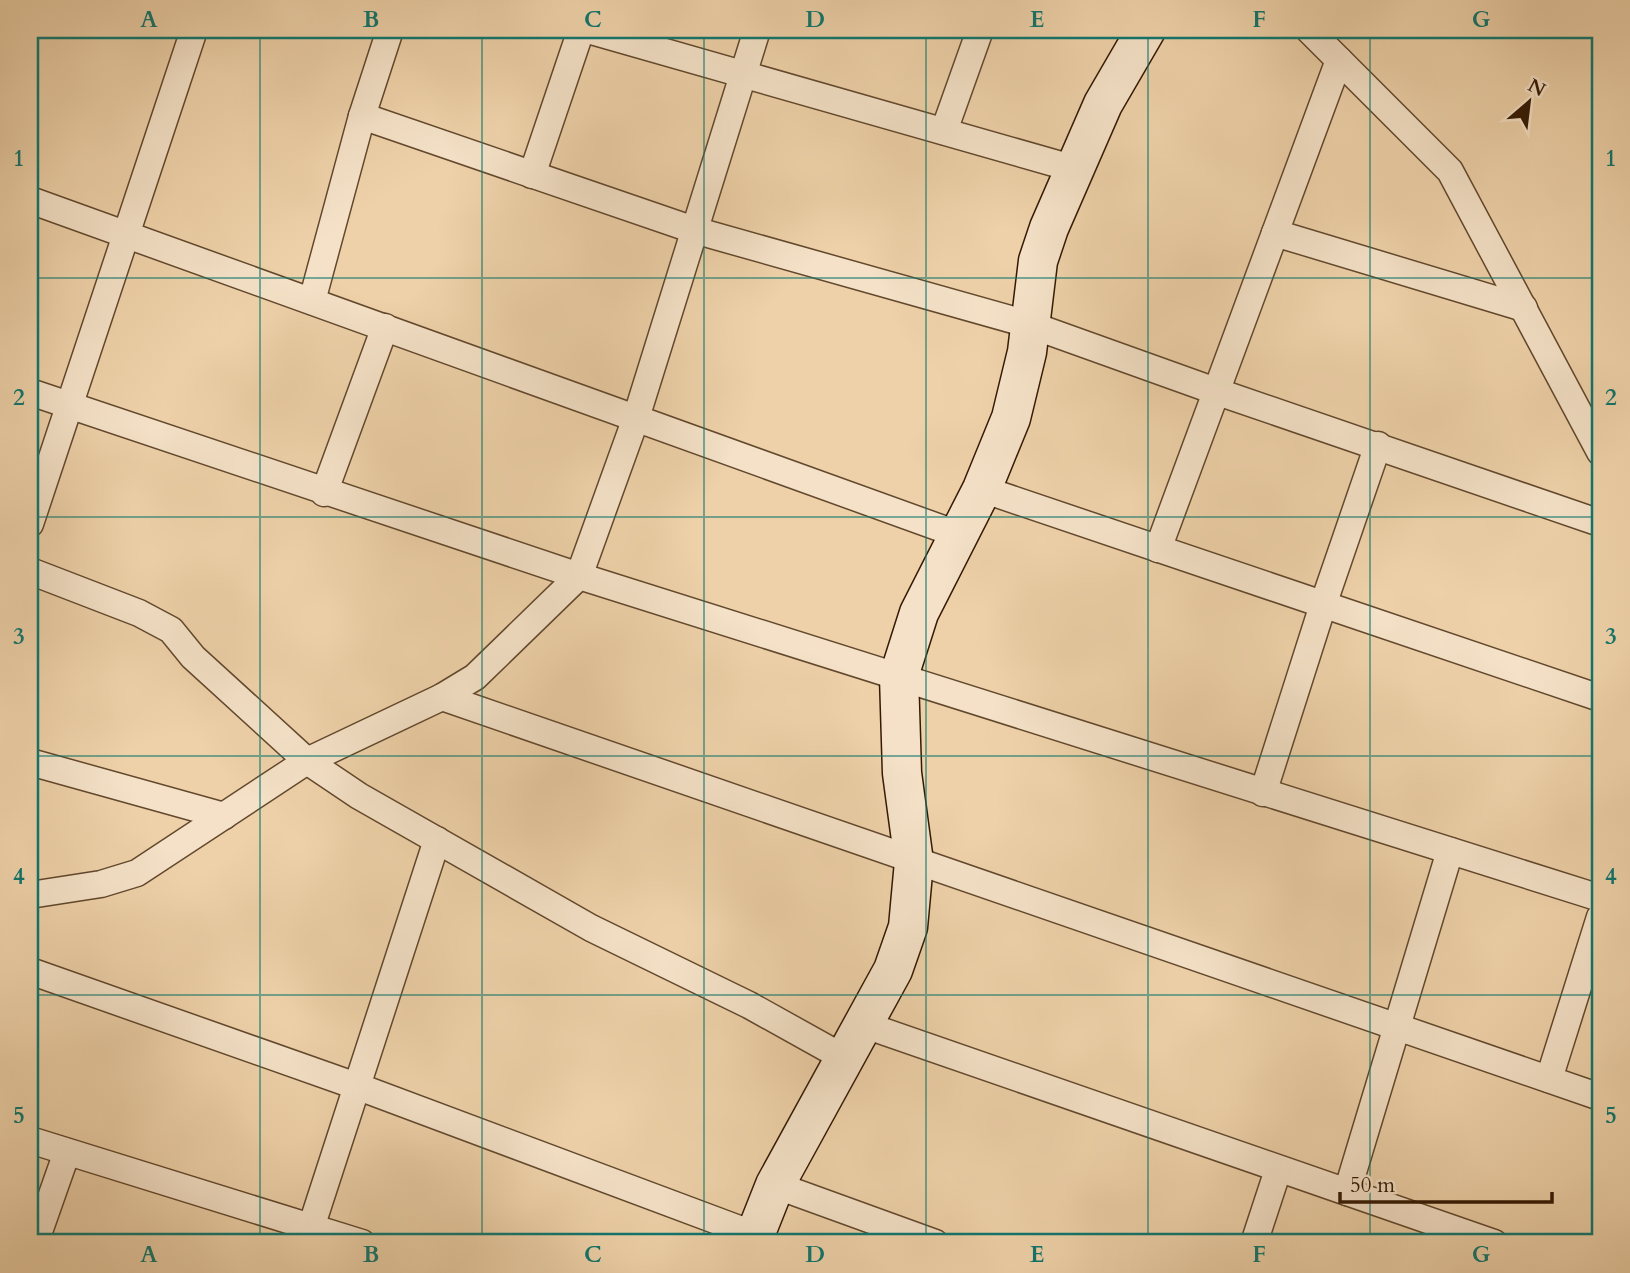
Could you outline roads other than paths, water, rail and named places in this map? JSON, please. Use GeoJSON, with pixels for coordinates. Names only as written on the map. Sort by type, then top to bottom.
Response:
{"type":"FeatureCollection","features":[{"type":"Feature","properties":{"kind":"street"},"geometry":{"type":"LineString","coordinates":[[30,524],[124,233],[194,30]]}},
{"type":"Feature","properties":{"kind":"street"},"geometry":{"type":"LineString","coordinates":[[312,301],[362,116],[390,30]]}},
{"type":"Feature","properties":{"kind":"street"},"geometry":{"type":"LineString","coordinates":[[531,175],[581,30]]}},
{"type":"Feature","properties":{"kind":"street"},"geometry":{"type":"LineString","coordinates":[[589,30],[1075,169]]}},
{"type":"Feature","properties":{"kind":"street"},"geometry":{"type":"LineString","coordinates":[[30,895],[101,884],[137,873],[307,761],[442,696],[475,677],[579,576],[636,418],[757,30]]}},
{"type":"Feature","properties":{"kind":"street"},"geometry":{"type":"LineString","coordinates":[[944,131],[980,30]]}},
{"type":"Feature","properties":{"kind":"street"},"geometry":{"type":"LineString","coordinates":[[30,971],[359,1087],[757,1240],[775,1185],[865,1025],[893,970],[908,927],[914,862],[902,773],[899,676],[919,613],[982,489],[1011,418],[1031,325],[1038,261],[1103,104],[1146,30]]}},
{"type":"Feature","properties":{"kind":"street"},"geometry":{"type":"LineString","coordinates":[[1310,30],[1450,172],[1600,452]]}},
{"type":"Feature","properties":{"kind":"street"},"geometry":{"type":"LineString","coordinates":[[1158,549],[1218,393],[1339,60]]}},
{"type":"Feature","properties":{"kind":"street"},"geometry":{"type":"LineString","coordinates":[[362,116],[694,230],[1031,325],[1218,393],[1378,445],[1600,523]]}},
{"type":"Feature","properties":{"kind":"street"},"geometry":{"type":"LineString","coordinates":[[30,200],[957,534]]}},
{"type":"Feature","properties":{"kind":"street"},"geometry":{"type":"LineString","coordinates":[[1275,233],[1524,308]]}},
{"type":"Feature","properties":{"kind":"street"},"geometry":{"type":"LineString","coordinates":[[324,493],[385,327]]}},
{"type":"Feature","properties":{"kind":"street"},"geometry":{"type":"LineString","coordinates":[[30,393],[579,576],[1600,898]]}},
{"type":"Feature","properties":{"kind":"street"},"geometry":{"type":"LineString","coordinates":[[1263,793],[1378,445]]}},
{"type":"Feature","properties":{"kind":"street"},"geometry":{"type":"LineString","coordinates":[[982,489],[1600,698]]}},
{"type":"Feature","properties":{"kind":"street"},"geometry":{"type":"LineString","coordinates":[[30,571],[139,612],[171,630],[193,657],[307,761],[359,796],[591,928],[749,1005],[846,1059]]}},
{"type":"Feature","properties":{"kind":"street"},"geometry":{"type":"LineString","coordinates":[[442,696],[914,862],[1600,1097]]}},
{"type":"Feature","properties":{"kind":"street"},"geometry":{"type":"LineString","coordinates":[[30,762],[224,816]]}},
{"type":"Feature","properties":{"kind":"street"},"geometry":{"type":"LineString","coordinates":[[309,1234],[438,840]]}},
{"type":"Feature","properties":{"kind":"street"},"geometry":{"type":"LineString","coordinates":[[1347,1192],[1399,1029],[1450,851]]}},
{"type":"Feature","properties":{"kind":"street"},"geometry":{"type":"LineString","coordinates":[[1549,1079],[1600,917]]}},
{"type":"Feature","properties":{"kind":"street"},"geometry":{"type":"LineString","coordinates":[[865,1025],[1494,1243]]}},
{"type":"Feature","properties":{"kind":"street"},"geometry":{"type":"LineString","coordinates":[[30,1140],[309,1234],[362,1243]]}},
{"type":"Feature","properties":{"kind":"street"},"geometry":{"type":"LineString","coordinates":[[35,1243],[67,1152]]}},
{"type":"Feature","properties":{"kind":"street"},"geometry":{"type":"LineString","coordinates":[[1254,1243],[1278,1170]]}},
{"type":"Feature","properties":{"kind":"street"},"geometry":{"type":"LineString","coordinates":[[775,1185],[934,1243]]}}]}
